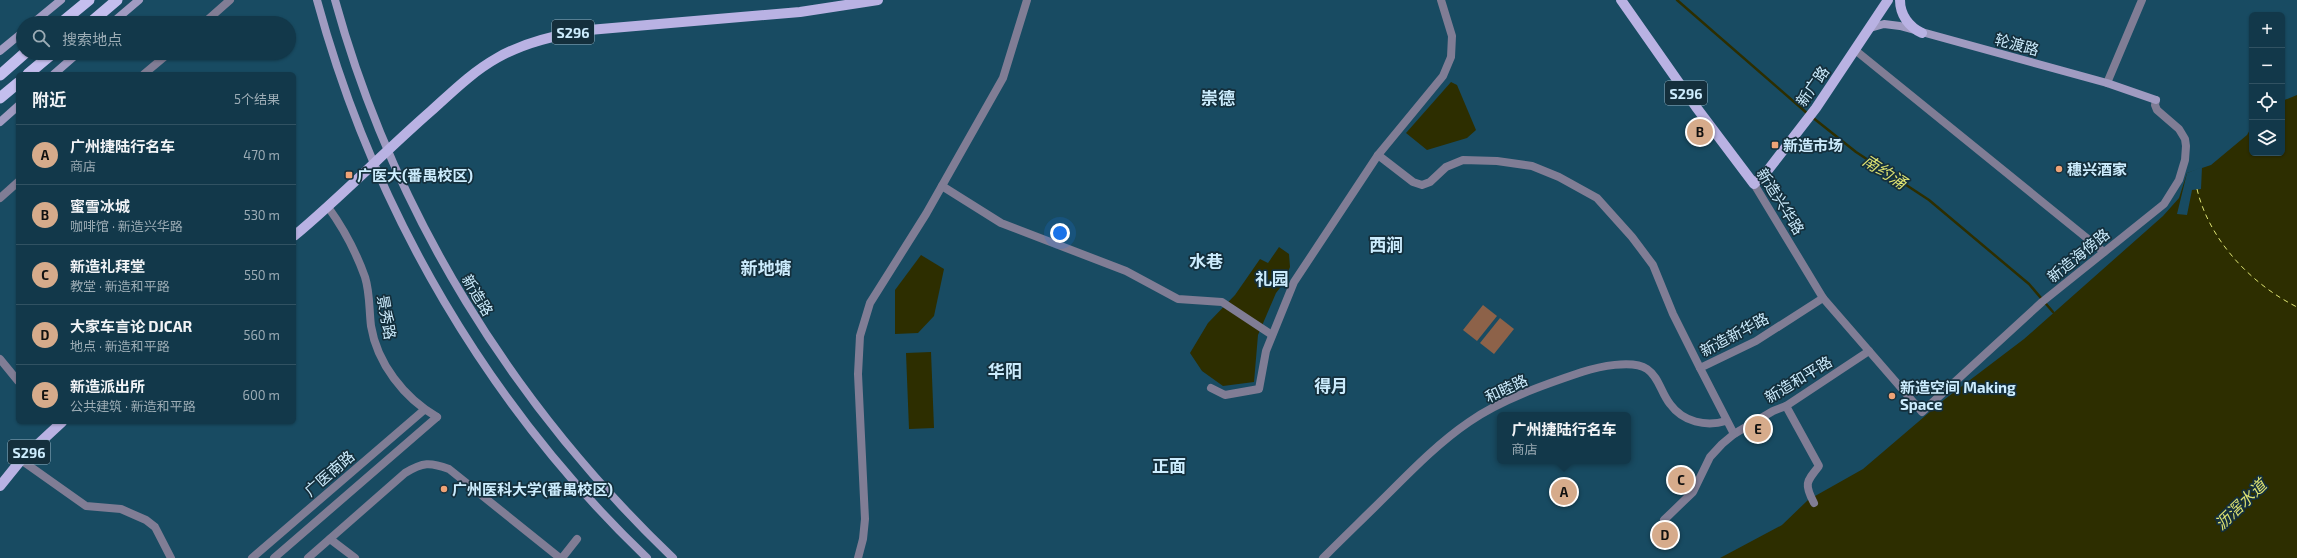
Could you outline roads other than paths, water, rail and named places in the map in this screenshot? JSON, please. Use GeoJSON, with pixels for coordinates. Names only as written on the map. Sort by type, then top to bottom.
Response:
{"type":"FeatureCollection","features":[{"type":"Feature","properties":{"kind":"highway"},"geometry":{"type":"LineString","coordinates":[[70,16],[89,0]]}},
{"type":"Feature","properties":{"kind":"highway"},"geometry":{"type":"LineString","coordinates":[[99,16],[118,0]]}},
{"type":"Feature","properties":{"kind":"highway"},"geometry":{"type":"LineString","coordinates":[[0,75],[17,60]]}},
{"type":"Feature","properties":{"kind":"highway"},"geometry":{"type":"LineString","coordinates":[[30,72],[45,60]]}},
{"type":"Feature","properties":{"kind":"highway"},"geometry":{"type":"LineString","coordinates":[[0,98],[16,84]]}},
{"type":"Feature","properties":{"kind":"main road"},"geometry":{"type":"LineString","coordinates":[[42,16],[61,0]]}},
{"type":"Feature","properties":{"kind":"main road"},"geometry":{"type":"LineString","coordinates":[[120,16],[139,0]]}},
{"type":"Feature","properties":{"kind":"main road"},"geometry":{"type":"LineString","coordinates":[[317,0],[334,59],[374,163],[398,216],[427,271],[457,322],[503,392],[555,459],[613,524],[647,558]]}},
{"type":"Feature","properties":{"kind":"main road","name":"新造路"},"geometry":{"type":"LineString","coordinates":[[335,0],[361,83],[388,150],[418,216],[482,330],[518,382],[598,482],[673,558]]}},
{"type":"Feature","properties":{"kind":"main road","name":"S296"},"geometry":{"type":"LineString","coordinates":[[296,234],[481,68],[510,51],[539,40],[589,30],[800,12],[878,0]]}},
{"type":"Feature","properties":{"kind":"main road","name":"新造兴华路"},"geometry":{"type":"LineString","coordinates":[[1621,0],[1696,108],[1754,184]]}},
{"type":"Feature","properties":{"kind":"main road","name":"新广路"},"geometry":{"type":"LineString","coordinates":[[1754,184],[1768,170],[1816,108],[1888,0]]}},
{"type":"Feature","properties":{"kind":"main road"},"geometry":{"type":"LineString","coordinates":[[1900,0],[1901,9],[1906,20],[1913,28],[1922,32]]}},
{"type":"Feature","properties":{"kind":"main road","name":"轮渡路"},"geometry":{"type":"LineString","coordinates":[[1870,28],[1889,24],[1922,32],[2107,83],[2156,100]]}},
{"type":"Feature","properties":{"kind":"main road"},"geometry":{"type":"LineString","coordinates":[[0,51],[16,38]]}},
{"type":"Feature","properties":{"kind":"main road"},"geometry":{"type":"LineString","coordinates":[[56,72],[70,60]]}},
{"type":"Feature","properties":{"kind":"main road"},"geometry":{"type":"LineString","coordinates":[[0,122],[16,108]]}},
{"type":"Feature","properties":{"kind":"main road","name":"S296"},"geometry":{"type":"LineString","coordinates":[[0,486],[21,460],[56,424]]}},
{"type":"Feature","properties":{"kind":"street"},"geometry":{"type":"LineString","coordinates":[[212,16],[230,0]]}},
{"type":"Feature","properties":{"kind":"street"},"geometry":{"type":"LineString","coordinates":[[858,558],[863,539],[865,519],[858,374],[860,336],[870,303],[942,186],[1004,78],[1027,0]]}},
{"type":"Feature","properties":{"kind":"street"},"geometry":{"type":"LineString","coordinates":[[1211,388],[1225,395],[1259,389],[1266,351],[1294,282],[1378,155],[1443,76],[1451,57],[1452,36],[1441,0]]}},
{"type":"Feature","properties":{"kind":"street"},"geometry":{"type":"LineString","coordinates":[[2107,83],[2142,0]]}},
{"type":"Feature","properties":{"kind":"street"},"geometry":{"type":"LineString","coordinates":[[1855,50],[2104,252]]}},
{"type":"Feature","properties":{"kind":"street"},"geometry":{"type":"LineString","coordinates":[[146,72],[161,60]]}},
{"type":"Feature","properties":{"kind":"street","name":"新造海傍路"},"geometry":{"type":"LineString","coordinates":[[1922,412],[2042,302],[2164,204],[2179,180],[2185,160],[2185,139],[2179,129],[2157,110],[2155,105],[2156,100]]}},
{"type":"Feature","properties":{"kind":"street"},"geometry":{"type":"LineString","coordinates":[[1378,155],[1413,182],[1422,185],[1430,182],[1446,167],[1463,160],[1497,161],[1532,166],[1560,177],[1597,198],[1632,238],[1653,265],[1673,314],[1700,368]]}},
{"type":"Feature","properties":{"kind":"street"},"geometry":{"type":"LineString","coordinates":[[0,198],[16,184]]}},
{"type":"Feature","properties":{"kind":"street","name":"新造兴华路"},"geometry":{"type":"LineString","coordinates":[[1754,184],[1823,298],[1922,412]]}},
{"type":"Feature","properties":{"kind":"street"},"geometry":{"type":"LineString","coordinates":[[942,186],[1001,223],[1126,271],[1178,299],[1222,302],[1272,335]]}},
{"type":"Feature","properties":{"kind":"street","name":"景秀路"},"geometry":{"type":"LineString","coordinates":[[328,207],[350,242],[365,278],[371,326],[379,351],[404,392],[424,410],[436,417]]}},
{"type":"Feature","properties":{"kind":"street","name":"新造新华路"},"geometry":{"type":"LineString","coordinates":[[1734,434],[1700,368],[1756,341],[1823,298]]}},
{"type":"Feature","properties":{"kind":"street","name":"新造和平路"},"geometry":{"type":"LineString","coordinates":[[1664,520],[1693,492],[1710,457],[1734,434],[1773,410],[1786,406],[1868,351]]}},
{"type":"Feature","properties":{"kind":"street"},"geometry":{"type":"LineString","coordinates":[[0,359],[16,379]]}},
{"type":"Feature","properties":{"kind":"street","name":"和睦路"},"geometry":{"type":"LineString","coordinates":[[1323,558],[1425,458],[1469,421],[1505,402],[1563,378],[1604,366],[1633,365],[1646,368],[1657,379],[1670,404],[1683,417],[1700,424],[1713,425],[1726,421]]}},
{"type":"Feature","properties":{"kind":"street"},"geometry":{"type":"LineString","coordinates":[[1786,406],[1819,466],[1808,480],[1807,485],[1814,503]]}},
{"type":"Feature","properties":{"kind":"street","name":"广医南路"},"geometry":{"type":"LineString","coordinates":[[252,558],[424,410]]}},
{"type":"Feature","properties":{"kind":"street","name":"广医南路"},"geometry":{"type":"LineString","coordinates":[[274,558],[436,417]]}},
{"type":"Feature","properties":{"kind":"street"},"geometry":{"type":"LineString","coordinates":[[21,460],[86,506],[121,509],[146,520],[155,527],[171,558]]}},
{"type":"Feature","properties":{"kind":"street"},"geometry":{"type":"LineString","coordinates":[[308,558],[405,472],[419,464],[434,463],[449,469],[561,558],[577,539]]}},
{"type":"Feature","properties":{"kind":"street"},"geometry":{"type":"LineString","coordinates":[[330,539],[349,556]]}},
{"type":"Feature","properties":{"kind":"water"},"geometry":{"type":"Polygon","coordinates":[[[1451,82],[1457,85],[1476,130],[1467,138],[1427,150],[1406,133],[1451,82]]]}},
{"type":"Feature","properties":{"kind":"water","name":"沥滘水道"},"geometry":{"type":"Polygon","coordinates":[[[2297,95],[2297,558],[1720,558],[1782,525],[1808,500],[1863,469],[1945,399],[2024,339],[2163,216],[2179,198],[2187,173],[2211,165],[2247,135],[2249,131],[2249,156],[2285,156],[2285,100],[2297,95]]]}},
{"type":"Feature","properties":{"kind":"water"},"geometry":{"type":"Polygon","coordinates":[[[1279,247],[1289,254],[1290,267],[1283,284],[1276,293],[1258,335],[1254,382],[1223,386],[1202,371],[1190,353],[1208,323],[1235,295],[1260,259],[1268,263],[1279,247]]]}},
{"type":"Feature","properties":{"kind":"water"},"geometry":{"type":"Polygon","coordinates":[[[921,255],[944,269],[934,316],[918,333],[895,334],[895,290],[921,255]]]}},
{"type":"Feature","properties":{"kind":"water"},"geometry":{"type":"Polygon","coordinates":[[[931,352],[934,428],[909,429],[906,353],[931,352]]]}},
{"type":"Feature","properties":{"kind":"waterway","name":"南约涌"},"geometry":{"type":"LineString","coordinates":[[1677,0],[1808,114]]}},
{"type":"Feature","properties":{"kind":"waterway","name":"南约涌"},"geometry":{"type":"LineString","coordinates":[[1812,117],[1856,152],[1929,200],[2029,284],[2053,312]]}},
{"type":"Feature","properties":{"kind":"place","name":"蜜雪冰城"},"geometry":{"type":"Point","coordinates":[1700,132]}},
{"type":"Feature","properties":{"kind":"place","name":"新造市场"},"geometry":{"type":"Point","coordinates":[1775,145]}},
{"type":"Feature","properties":{"kind":"place","name":"穗兴酒家"},"geometry":{"type":"Point","coordinates":[2059,169]}},
{"type":"Feature","properties":{"kind":"place","name":"广医大(番禺校区)"},"geometry":{"type":"Point","coordinates":[349,175]}},
{"type":"Feature","properties":{"kind":"place","name":"新造空间 Making Space"},"geometry":{"type":"Point","coordinates":[1892,396]}},
{"type":"Feature","properties":{"kind":"place","name":"新造派出所"},"geometry":{"type":"Point","coordinates":[1758,429]}},
{"type":"Feature","properties":{"kind":"place","name":"新造礼拜堂"},"geometry":{"type":"Point","coordinates":[1681,480]}},
{"type":"Feature","properties":{"kind":"place","name":"广州医科大学(番禺校区)"},"geometry":{"type":"Point","coordinates":[444,489]}},
{"type":"Feature","properties":{"kind":"place","name":"广州捷陆行名车"},"geometry":{"type":"Point","coordinates":[1564,492]}},
{"type":"Feature","properties":{"kind":"place","name":"大家车言论 DJCAR"},"geometry":{"type":"Point","coordinates":[1665,535]}},
{"type":"Feature","properties":{"kind":"district","name":"崇德"},"geometry":{"type":"Point","coordinates":[1218,97]}},
{"type":"Feature","properties":{"kind":"district","name":"西涧"},"geometry":{"type":"Point","coordinates":[1386,244]}},
{"type":"Feature","properties":{"kind":"district","name":"水巷"},"geometry":{"type":"Point","coordinates":[1206,260]}},
{"type":"Feature","properties":{"kind":"district","name":"新地塘"},"geometry":{"type":"Point","coordinates":[766,267]}},
{"type":"Feature","properties":{"kind":"district","name":"礼园"},"geometry":{"type":"Point","coordinates":[1272,278]}},
{"type":"Feature","properties":{"kind":"district","name":"华阳"},"geometry":{"type":"Point","coordinates":[1005,370]}},
{"type":"Feature","properties":{"kind":"district","name":"得月"},"geometry":{"type":"Point","coordinates":[1331,385]}},
{"type":"Feature","properties":{"kind":"district","name":"正面"},"geometry":{"type":"Point","coordinates":[1169,465]}}]}
